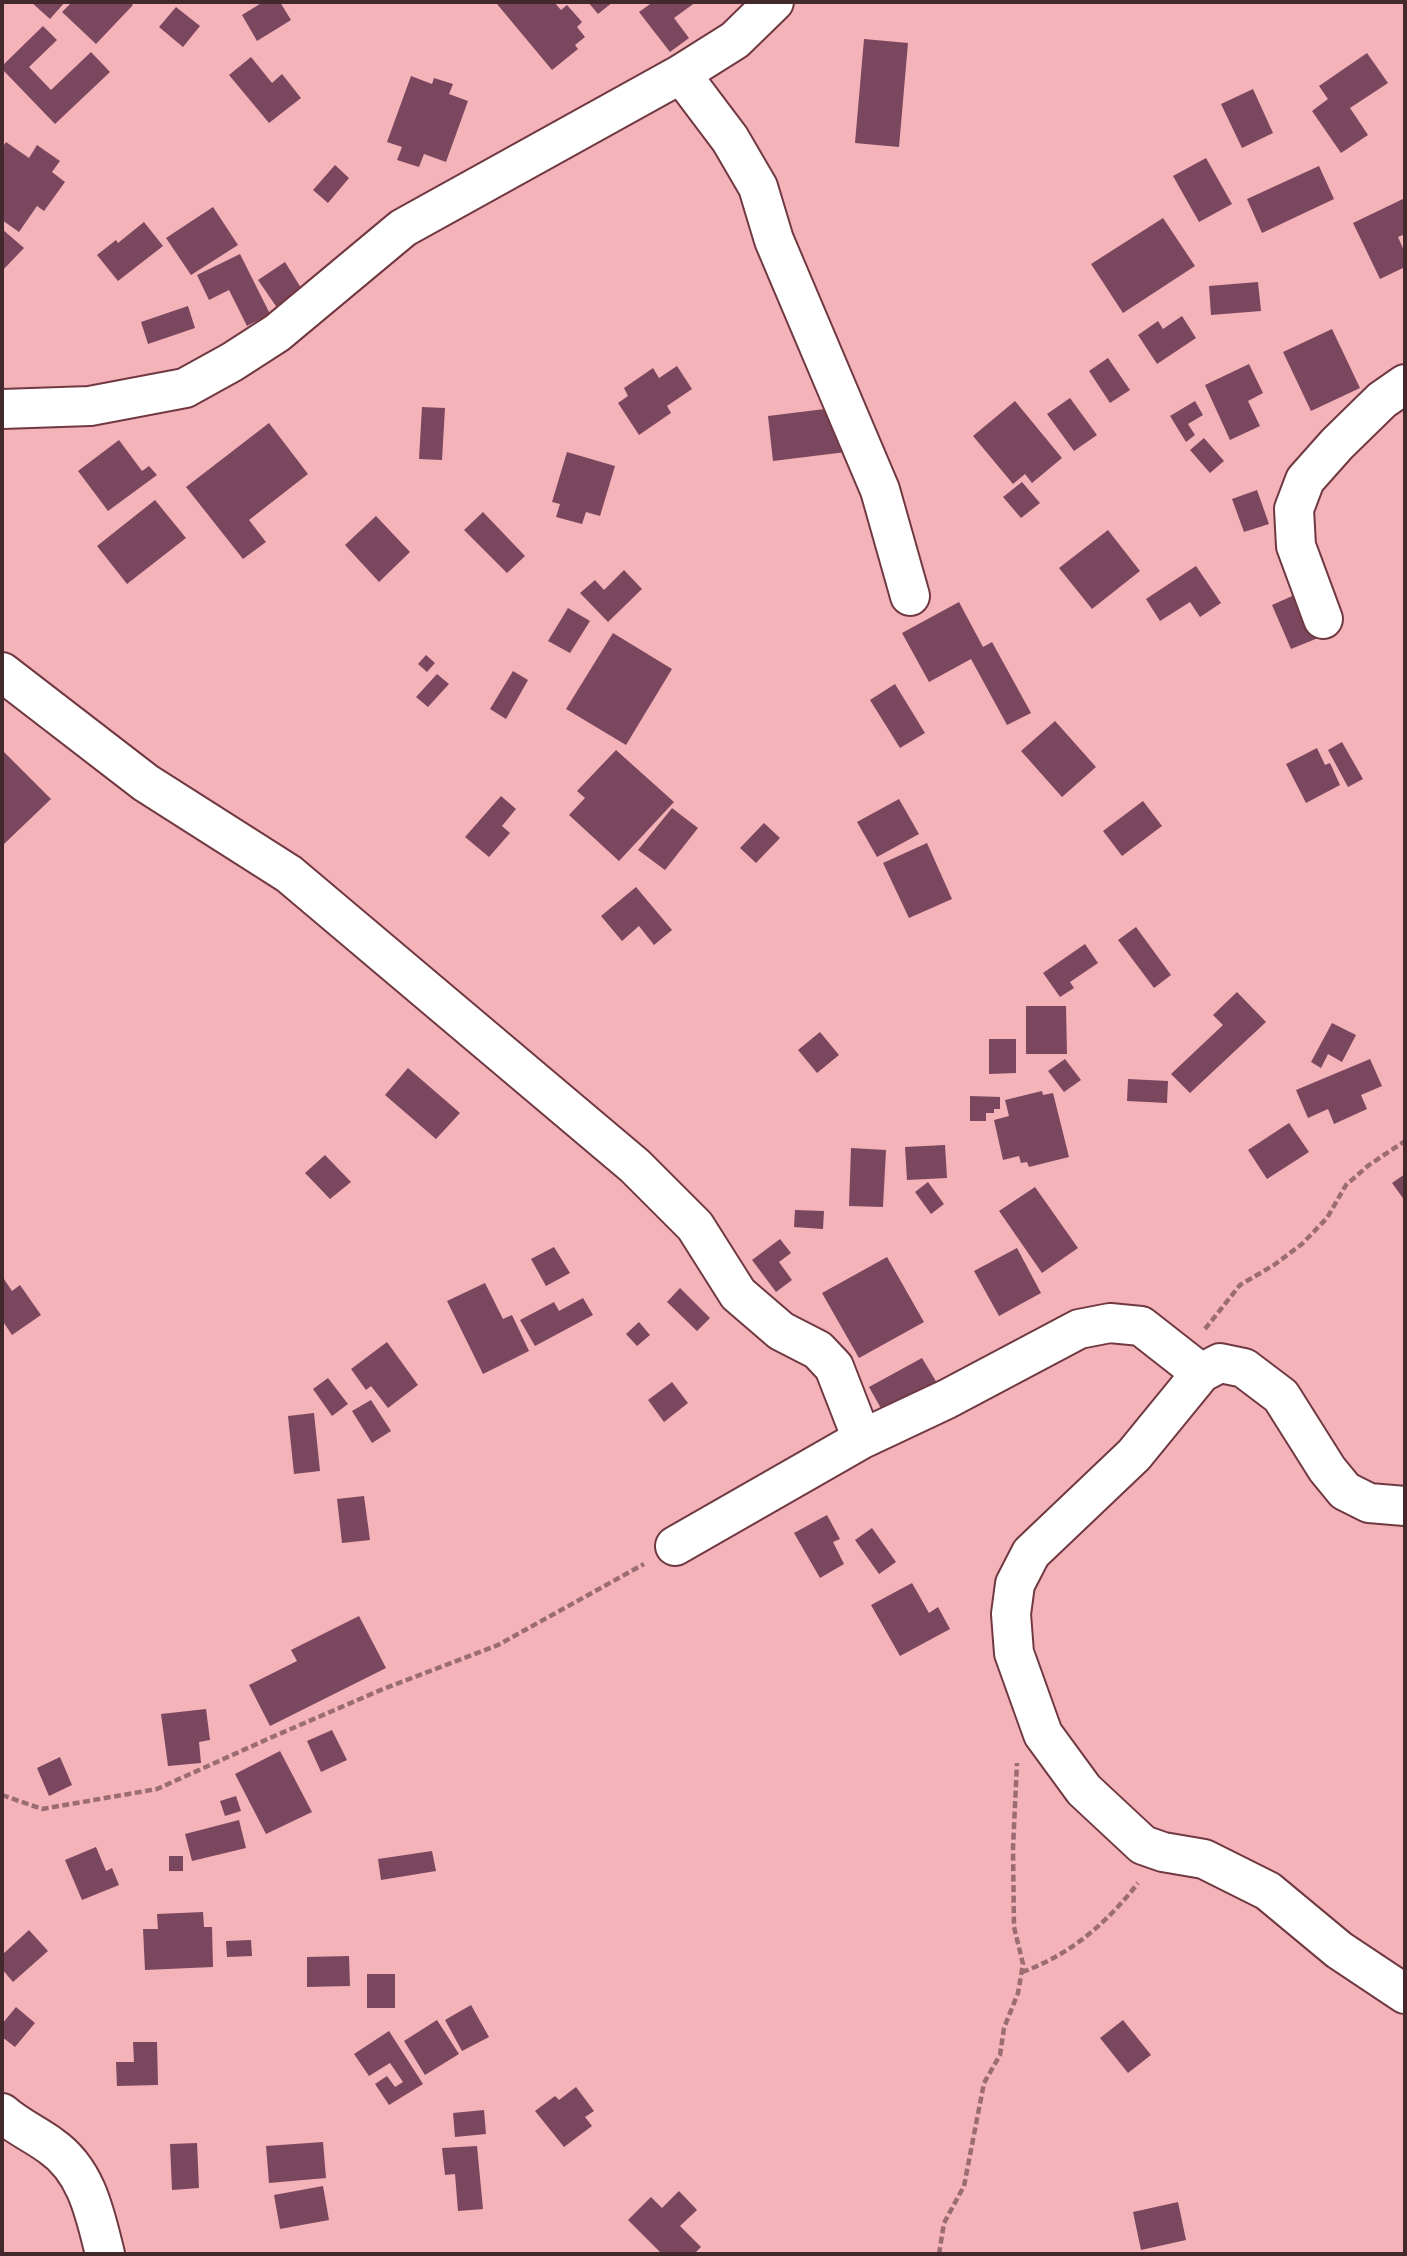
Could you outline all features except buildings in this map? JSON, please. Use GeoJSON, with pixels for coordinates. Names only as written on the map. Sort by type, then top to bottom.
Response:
{"type":"FeatureCollection","features":[{"type":"Feature","properties":{"kind":"street"},"geometry":{"type":"LineString","coordinates":[[2,409],[90,406],[185,388],[277,333],[403,228],[681,74],[734,40],[774,2]]}},
{"type":"Feature","properties":{"kind":"street"},"geometry":{"type":"LineString","coordinates":[[681,74],[730,139],[758,187],[774,240],[880,490],[910,596]]}},
{"type":"Feature","properties":{"kind":"street"},"geometry":{"type":"LineString","coordinates":[[1324,619],[1296,547],[1294,509],[1305,480],[1382,400],[1405,384]]}},
{"type":"Feature","properties":{"kind":"street"},"geometry":{"type":"LineString","coordinates":[[2,672],[146,783],[289,874],[635,1166],[695,1226],[738,1294],[781,1331],[818,1350],[834,1367],[862,1439]]}},
{"type":"Feature","properties":{"kind":"street"},"geometry":{"type":"LineString","coordinates":[[675,1546],[862,1439],[947,1399],[1079,1329],[1110,1323],[1141,1326],[1192,1365],[1220,1363],[1244,1368],[1281,1396],[1327,1469],[1345,1491],[1369,1503],[1405,1506]]}},
{"type":"Feature","properties":{"kind":"street"},"geometry":{"type":"LineString","coordinates":[[1192,1365],[1134,1455],[1031,1553],[1015,1584],[1011,1614],[1014,1653],[1043,1734],[1084,1790],[1143,1845],[1163,1852],[1205,1859],[1268,1891],[1339,1950],[1405,1994]]}},
{"type":"Feature","properties":{"kind":"street"},"geometry":{"type":"LineString","coordinates":[[2,2113],[54,2147],[79,2172],[95,2214],[105,2254]]}},
{"type":"Feature","properties":{"kind":"path"},"geometry":{"type":"LineString","coordinates":[[1192,1365],[1240,1285],[1302,1244],[1327,1218],[1346,1185],[1369,1165],[1405,1141]]}},
{"type":"Feature","properties":{"kind":"path"},"geometry":{"type":"LineString","coordinates":[[2,1795],[42,1809],[157,1789],[370,1695],[498,1645],[675,1546]]}},
{"type":"Feature","properties":{"kind":"path"},"geometry":{"type":"LineString","coordinates":[[939,2254],[944,2223],[964,2186],[984,2083],[1000,2056],[1004,2028],[1018,1993],[1022,1972],[1023,1964],[1013,1915],[1013,1848],[1018,1776],[1016,1738],[1031,1702]]}},
{"type":"Feature","properties":{"kind":"path"},"geometry":{"type":"LineString","coordinates":[[1022,1972],[1055,1958],[1085,1939],[1125,1900],[1163,1852]]}}]}
